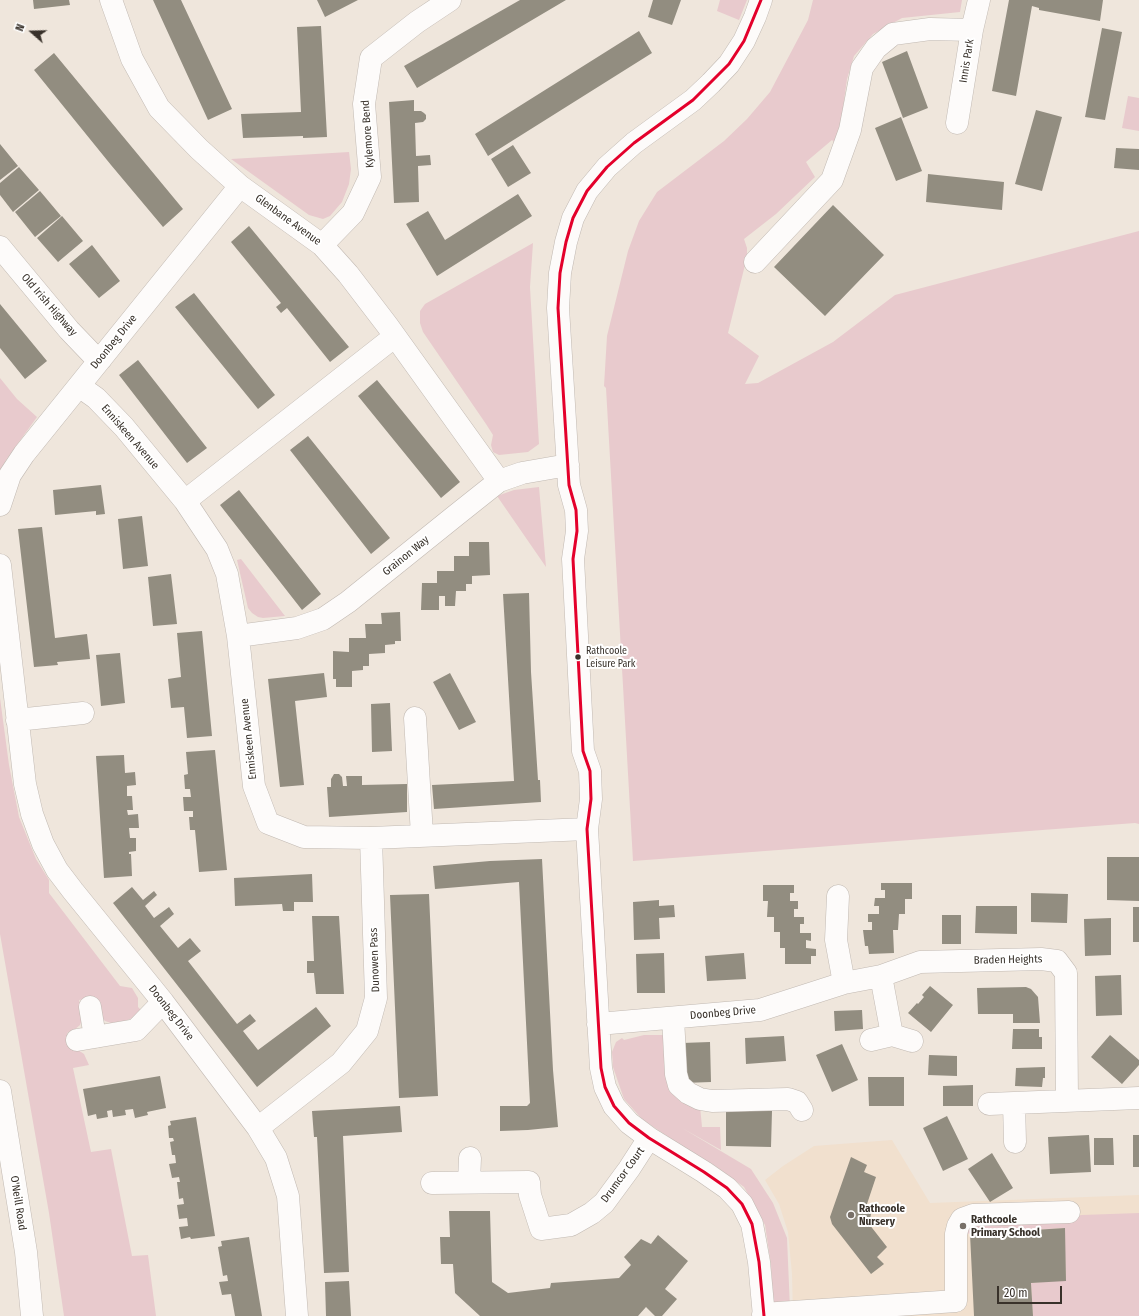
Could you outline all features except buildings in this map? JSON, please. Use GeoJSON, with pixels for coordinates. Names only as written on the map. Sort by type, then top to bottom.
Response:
{"type":"FeatureCollection","features":[{"type":"Feature","properties":{"kind":"street","name":"Glenbane Avenue"},"geometry":{"type":"LineString","coordinates":[[111,0],[132,59],[159,108],[199,149],[240,186],[322,245],[348,274],[499,481]]}},
{"type":"Feature","properties":{"kind":"street","name":"Kylemore Bend"},"geometry":{"type":"LineString","coordinates":[[322,245],[353,213],[370,177],[364,104],[371,58],[417,22],[450,0]]}},
{"type":"Feature","properties":{"kind":"street"},"geometry":{"type":"LineString","coordinates":[[761,0],[744,41],[728,64],[711,83],[693,100],[634,142],[607,167],[588,190],[573,218],[566,242],[560,273],[558,308],[569,485],[576,510],[577,532],[574,559],[583,751],[590,776],[591,799],[587,828],[601,1068],[605,1087],[614,1106],[629,1123],[649,1138],[727,1188],[742,1204],[752,1224],[759,1262],[763,1315],[956,1301],[956,1234],[962,1219],[973,1215],[1069,1212]]}},
{"type":"Feature","properties":{"kind":"street","name":"Innis Park"},"geometry":{"type":"LineString","coordinates":[[957,123],[972,30],[979,0]]}},
{"type":"Feature","properties":{"kind":"street"},"geometry":{"type":"LineString","coordinates":[[755,262],[832,180],[850,130],[862,68],[876,48],[894,34],[930,29],[972,30]]}},
{"type":"Feature","properties":{"kind":"street","name":"Doonbeg Drive"},"geometry":{"type":"LineString","coordinates":[[0,505],[10,475],[24,454],[240,186]]}},
{"type":"Feature","properties":{"kind":"street","name":"Old Irish Highway"},"geometry":{"type":"LineString","coordinates":[[0,247],[69,330],[92,354],[101,359]]}},
{"type":"Feature","properties":{"kind":"street"},"geometry":{"type":"LineString","coordinates":[[185,501],[394,336]]}},
{"type":"Feature","properties":{"kind":"street","name":"Enniskeen Avenue"},"geometry":{"type":"LineString","coordinates":[[79,386],[96,398],[124,427],[185,501],[217,549],[227,574],[238,636],[254,786],[268,823],[304,837],[371,838],[587,828]]}},
{"type":"Feature","properties":{"kind":"street","name":"Grainon Way"},"geometry":{"type":"LineString","coordinates":[[238,636],[297,628],[323,620],[348,602],[499,481],[522,473],[568,465]]}},
{"type":"Feature","properties":{"kind":"street","name":"Doonbeg Drive"},"geometry":{"type":"LineString","coordinates":[[0,565],[25,784],[32,814],[42,844],[57,870],[163,1002],[258,1128],[276,1158],[288,1196],[297,1316]]}},
{"type":"Feature","properties":{"kind":"street"},"geometry":{"type":"LineString","coordinates":[[17,720],[83,713]]}},
{"type":"Feature","properties":{"kind":"street"},"geometry":{"type":"LineString","coordinates":[[415,718],[422,835]]}},
{"type":"Feature","properties":{"kind":"street","name":"Dunowen Pass"},"geometry":{"type":"LineString","coordinates":[[258,1128],[341,1063],[367,1030],[376,998],[371,838]]}},
{"type":"Feature","properties":{"kind":"street"},"geometry":{"type":"LineString","coordinates":[[838,896],[836,940],[844,983]]}},
{"type":"Feature","properties":{"kind":"street","name":"Braden Heights"},"geometry":{"type":"LineString","coordinates":[[844,983],[881,976],[920,962],[1041,959],[1057,961],[1066,973],[1067,1100]]}},
{"type":"Feature","properties":{"kind":"street"},"geometry":{"type":"LineString","coordinates":[[871,1040],[902,1038],[881,976]]}},
{"type":"Feature","properties":{"kind":"street","name":"Doonbeg Drive"},"geometry":{"type":"LineString","coordinates":[[598,1024],[760,1010],[844,983]]}},
{"type":"Feature","properties":{"kind":"street"},"geometry":{"type":"LineString","coordinates":[[90,1007],[86,1038],[136,1030],[163,1002]]}},
{"type":"Feature","properties":{"kind":"street"},"geometry":{"type":"LineString","coordinates":[[673,1018],[676,1074],[679,1085],[688,1093],[700,1099],[712,1102],[788,1099],[798,1102],[802,1110]]}},
{"type":"Feature","properties":{"kind":"street","name":"O'Neill Road"},"geometry":{"type":"LineString","coordinates":[[0,1091],[25,1244],[32,1316]]}},
{"type":"Feature","properties":{"kind":"street"},"geometry":{"type":"LineString","coordinates":[[989,1104],[1139,1098]]}},
{"type":"Feature","properties":{"kind":"street"},"geometry":{"type":"LineString","coordinates":[[1014,1103],[1015,1142]]}},
{"type":"Feature","properties":{"kind":"street","name":"Drumcor Court"},"geometry":{"type":"LineString","coordinates":[[432,1183],[529,1182],[530,1195],[541,1229],[571,1225],[592,1214],[604,1203],[630,1169],[649,1138]]}},
{"type":"Feature","properties":{"kind":"street"},"geometry":{"type":"LineString","coordinates":[[469,1182],[470,1158]]}},
{"type":"Feature","properties":{"kind":"shaded area"},"geometry":{"type":"Polygon","coordinates":[[[720,0],[747,0],[739,20],[717,11],[720,0]]]}},
{"type":"Feature","properties":{"kind":"shaded area"},"geometry":{"type":"Polygon","coordinates":[[[813,0],[962,0],[960,12],[902,18],[873,34],[854,56],[847,79],[841,123],[836,144],[832,140],[806,162],[815,177],[776,214],[744,239],[747,248],[747,257],[728,333],[759,356],[745,384],[758,383],[833,342],[895,295],[1139,231],[1139,824],[1135,823],[633,861],[606,388],[604,386],[607,336],[628,251],[639,221],[657,192],[724,141],[747,119],[770,92],[808,20],[813,0]]]}},
{"type":"Feature","properties":{"kind":"shaded area"},"geometry":{"type":"Polygon","coordinates":[[[1128,96],[1139,98],[1139,131],[1122,128],[1128,96]]]}},
{"type":"Feature","properties":{"kind":"shaded area"},"geometry":{"type":"Polygon","coordinates":[[[349,152],[351,169],[349,184],[342,202],[330,216],[323,219],[309,215],[231,159],[349,152]]]}},
{"type":"Feature","properties":{"kind":"shaded area"},"geometry":{"type":"Polygon","coordinates":[[[533,243],[530,287],[539,444],[528,452],[499,455],[493,452],[491,445],[493,435],[423,332],[420,323],[420,311],[425,304],[533,243]]]}},
{"type":"Feature","properties":{"kind":"shaded area"},"geometry":{"type":"Polygon","coordinates":[[[0,378],[17,399],[37,417],[6,460],[0,472],[0,378]]]}},
{"type":"Feature","properties":{"kind":"shaded area"},"geometry":{"type":"Polygon","coordinates":[[[539,487],[546,567],[497,496],[514,490],[539,487]]]}},
{"type":"Feature","properties":{"kind":"shaded area"},"geometry":{"type":"Polygon","coordinates":[[[241,559],[285,616],[258,617],[248,608],[237,560],[241,559]]]}},
{"type":"Feature","properties":{"kind":"shaded area"},"geometry":{"type":"Polygon","coordinates":[[[0,698],[9,765],[19,817],[36,859],[49,880],[49,893],[120,986],[132,988],[138,998],[138,1007],[141,1010],[135,1017],[125,1021],[111,1023],[105,1021],[99,1015],[95,998],[79,1000],[83,1018],[80,1025],[67,1033],[69,1044],[84,1054],[89,1065],[73,1068],[91,1152],[111,1149],[132,1256],[148,1255],[156,1316],[64,1316],[49,1213],[0,934],[0,698]]]}},
{"type":"Feature","properties":{"kind":"shaded area"},"geometry":{"type":"Polygon","coordinates":[[[644,1035],[665,1035],[700,1106],[702,1127],[720,1127],[721,1150],[682,1128],[751,1169],[773,1203],[787,1238],[790,1309],[773,1304],[771,1265],[765,1225],[744,1187],[715,1166],[677,1143],[642,1119],[624,1099],[613,1067],[612,1052],[616,1042],[622,1038],[624,1040],[644,1035]]]}},
{"type":"Feature","properties":{"kind":"shaded area","name":"Rathcoole Primary School"},"geometry":{"type":"Polygon","coordinates":[[[892,1140],[930,1203],[1139,1195],[1139,1316],[793,1316],[792,1274],[788,1232],[779,1204],[765,1180],[783,1166],[814,1146],[892,1140]]]}},
{"type":"Feature","properties":{"kind":"shaded area"},"geometry":{"type":"Polygon","coordinates":[[[1139,1213],[1139,1316],[1033,1316],[1031,1283],[1066,1280],[1064,1228],[962,1234],[968,1224],[1082,1215],[1139,1213]]]}},
{"type":"Feature","properties":{"kind":"transit line"},"geometry":{"type":"LineString","coordinates":[[761,0],[744,41],[729,64],[693,100],[634,143],[607,167],[587,191],[573,218],[566,242],[560,273],[558,308],[569,485],[576,510],[577,531],[573,559],[583,751],[590,771],[591,799],[587,829],[601,1068],[605,1087],[614,1106],[629,1123],[649,1138],[727,1188],[742,1204],[752,1224],[759,1262],[764,1316]]}},
{"type":"Feature","properties":{"kind":"place","name":"Rathcoole Leisure Park"},"geometry":{"type":"Point","coordinates":[578,657]}},
{"type":"Feature","properties":{"kind":"place","name":"Rathcoole Nursery"},"geometry":{"type":"Point","coordinates":[851,1215]}},
{"type":"Feature","properties":{"kind":"place","name":"Rathcoole Primary School"},"geometry":{"type":"Point","coordinates":[963,1226]}}]}
